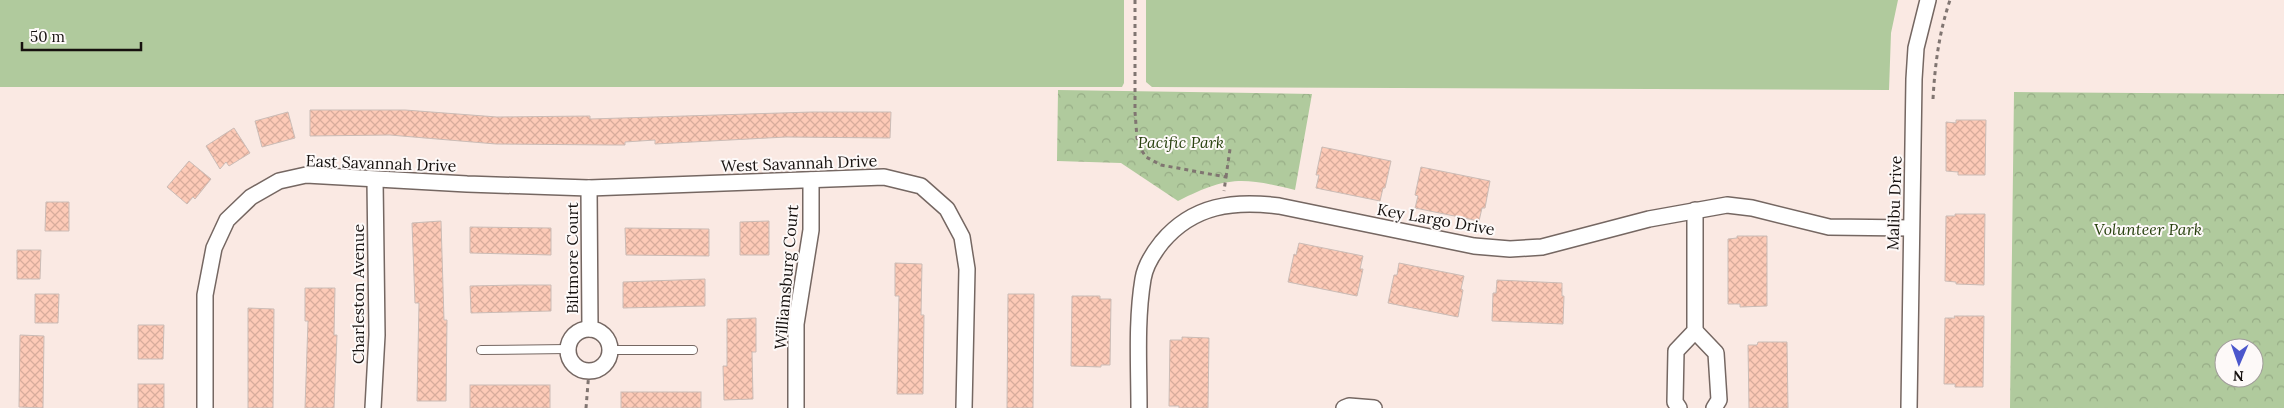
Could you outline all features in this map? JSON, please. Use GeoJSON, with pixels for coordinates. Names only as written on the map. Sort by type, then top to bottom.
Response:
{"type":"FeatureCollection","features":[{"type":"Feature","properties":{"kind":"street","name":"Malibu Drive"},"geometry":{"type":"LineString","coordinates":[[1909,408],[1910,228],[1916,48],[1928,0]]}},
{"type":"Feature","properties":{"kind":"street","name":"East Savannah Drive"},"geometry":{"type":"LineString","coordinates":[[205,408],[206,295],[214,248],[227,220],[251,197],[279,181],[306,175],[375,180],[589,188]]}},
{"type":"Feature","properties":{"kind":"street","name":"West Savannah Drive"},"geometry":{"type":"LineString","coordinates":[[589,188],[884,177],[921,186],[947,209],[962,237],[967,269],[964,408]]}},
{"type":"Feature","properties":{"kind":"street","name":"Charleston Avenue"},"geometry":{"type":"LineString","coordinates":[[373,408],[377,334],[375,180]]}},
{"type":"Feature","properties":{"kind":"street","name":"Williamsburg Court"},"geometry":{"type":"LineString","coordinates":[[796,408],[796,324],[811,230],[811,180]]}},
{"type":"Feature","properties":{"kind":"street","name":"Biltmore Court"},"geometry":{"type":"LineString","coordinates":[[589,188],[590,328]]}},
{"type":"Feature","properties":{"kind":"street","name":"Key Largo Drive"},"geometry":{"type":"LineString","coordinates":[[1139,408],[1140,309],[1143,277],[1154,252],[1173,229],[1198,213],[1224,206],[1251,202],[1280,206],[1474,246],[1510,249],[1542,247],[1648,219],[1727,205],[1752,208],[1829,227],[1910,228]]}},
{"type":"Feature","properties":{"kind":"street"},"geometry":{"type":"LineString","coordinates":[[1679,408],[1675,402],[1676,351],[1695,331],[1695,210]]}},
{"type":"Feature","properties":{"kind":"street","name":"Biltmore Court"},"geometry":{"type":"LineString","coordinates":[[568,349],[569,341],[574,335],[590,328],[605,335],[611,350]]}},
{"type":"Feature","properties":{"kind":"street"},"geometry":{"type":"LineString","coordinates":[[1695,331],[1716,353],[1719,400],[1714,408]]}},
{"type":"Feature","properties":{"kind":"street"},"geometry":{"type":"LineString","coordinates":[[568,349],[569,358],[574,365],[588,371],[597,370],[604,365],[609,359],[611,350]]}},
{"type":"Feature","properties":{"kind":"street"},"geometry":{"type":"LineString","coordinates":[[1344,408],[1349,406],[1374,408]]}},
{"type":"Feature","properties":{"kind":"lane"},"geometry":{"type":"LineString","coordinates":[[481,350],[568,349]]}},
{"type":"Feature","properties":{"kind":"lane"},"geometry":{"type":"LineString","coordinates":[[611,350],[693,350]]}},
{"type":"Feature","properties":{"kind":"path"},"geometry":{"type":"LineString","coordinates":[[1135,0],[1135,112],[1137,138],[1140,148],[1146,157],[1162,165],[1226,177]]}},
{"type":"Feature","properties":{"kind":"path"},"geometry":{"type":"LineString","coordinates":[[1933,99],[1935,62],[1940,31],[1950,0]]}},
{"type":"Feature","properties":{"kind":"path"},"geometry":{"type":"LineString","coordinates":[[1224,206],[1230,149]]}},
{"type":"Feature","properties":{"kind":"path"},"geometry":{"type":"LineString","coordinates":[[586,408],[588,371]]}},
{"type":"Feature","properties":{"kind":"green space"},"geometry":{"type":"Polygon","coordinates":[[[0,0],[1124,0],[1124,83],[1122,87],[0,87],[0,0]]]}},
{"type":"Feature","properties":{"kind":"green space"},"geometry":{"type":"Polygon","coordinates":[[[1146,0],[1898,0],[1891,33],[1889,90],[1152,87],[1146,82],[1146,0]]]}},
{"type":"Feature","properties":{"kind":"green space","name":"Pacific Park"},"geometry":{"type":"Polygon","coordinates":[[[1058,90],[1312,94],[1295,190],[1248,181],[1235,181],[1210,187],[1178,201],[1121,163],[1057,161],[1058,90]]]}},
{"type":"Feature","properties":{"kind":"green space","name":"Volunteer Park"},"geometry":{"type":"Polygon","coordinates":[[[2014,92],[2284,94],[2284,408],[2010,408],[2014,92]]]}},
{"type":"Feature","properties":{"kind":"building"},"geometry":{"type":"Polygon","coordinates":[[[310,110],[405,110],[497,117],[590,116],[590,119],[812,112],[891,112],[890,138],[786,137],[655,144],[655,140],[625,142],[625,145],[611,145],[496,144],[390,135],[310,136],[310,110]]]}},
{"type":"Feature","properties":{"kind":"building"},"geometry":{"type":"Polygon","coordinates":[[[288,112],[295,138],[262,147],[255,121],[288,112]]]}},
{"type":"Feature","properties":{"kind":"building"},"geometry":{"type":"Polygon","coordinates":[[[1956,120],[1986,120],[1985,175],[1958,175],[1958,172],[1946,171],[1946,122],[1956,123],[1956,120]]]}},
{"type":"Feature","properties":{"kind":"building"},"geometry":{"type":"Polygon","coordinates":[[[234,128],[250,153],[229,166],[226,162],[220,169],[206,146],[234,128]]]}},
{"type":"Feature","properties":{"kind":"building"},"geometry":{"type":"Polygon","coordinates":[[[1322,147],[1391,161],[1380,201],[1316,188],[1319,175],[1316,175],[1322,147]]]}},
{"type":"Feature","properties":{"kind":"building"},"geometry":{"type":"Polygon","coordinates":[[[189,161],[211,179],[195,199],[193,197],[187,204],[167,187],[189,161]]]}},
{"type":"Feature","properties":{"kind":"building"},"geometry":{"type":"Polygon","coordinates":[[[1421,167],[1490,181],[1485,208],[1482,208],[1479,221],[1415,208],[1418,196],[1415,195],[1421,167]]]}},
{"type":"Feature","properties":{"kind":"building"},"geometry":{"type":"Polygon","coordinates":[[[46,202],[69,202],[69,231],[45,231],[46,202]]]}},
{"type":"Feature","properties":{"kind":"building"},"geometry":{"type":"Polygon","coordinates":[[[1955,214],[1985,214],[1984,285],[1956,284],[1956,282],[1945,281],[1946,216],[1955,216],[1955,214]]]}},
{"type":"Feature","properties":{"kind":"building"},"geometry":{"type":"Polygon","coordinates":[[[441,221],[444,320],[447,320],[446,401],[417,401],[419,303],[415,303],[412,223],[441,221]]]}},
{"type":"Feature","properties":{"kind":"building"},"geometry":{"type":"Polygon","coordinates":[[[769,221],[769,255],[740,255],[740,222],[769,221]]]}},
{"type":"Feature","properties":{"kind":"building"},"geometry":{"type":"Polygon","coordinates":[[[470,227],[551,228],[551,255],[470,253],[470,227]]]}},
{"type":"Feature","properties":{"kind":"building"},"geometry":{"type":"Polygon","coordinates":[[[625,228],[709,229],[709,256],[626,255],[625,228]]]}},
{"type":"Feature","properties":{"kind":"building"},"geometry":{"type":"Polygon","coordinates":[[[1737,236],[1767,236],[1767,306],[1740,307],[1740,304],[1728,304],[1728,239],[1737,238],[1737,236]]]}},
{"type":"Feature","properties":{"kind":"building"},"geometry":{"type":"Polygon","coordinates":[[[1299,243],[1363,256],[1360,269],[1363,269],[1357,296],[1288,282],[1294,254],[1296,255],[1299,243]]]}},
{"type":"Feature","properties":{"kind":"building"},"geometry":{"type":"Polygon","coordinates":[[[17,250],[41,250],[40,279],[17,279],[17,250]]]}},
{"type":"Feature","properties":{"kind":"building"},"geometry":{"type":"Polygon","coordinates":[[[895,263],[922,264],[921,315],[924,315],[923,394],[897,394],[899,296],[895,296],[895,263]]]}},
{"type":"Feature","properties":{"kind":"building"},"geometry":{"type":"Polygon","coordinates":[[[1399,263],[1464,276],[1458,317],[1388,303],[1394,275],[1397,275],[1399,263]]]}},
{"type":"Feature","properties":{"kind":"building"},"geometry":{"type":"Polygon","coordinates":[[[705,279],[705,306],[623,308],[623,282],[705,279]]]}},
{"type":"Feature","properties":{"kind":"building"},"geometry":{"type":"Polygon","coordinates":[[[1497,280],[1562,283],[1562,296],[1564,296],[1563,324],[1492,321],[1493,293],[1496,293],[1497,280]]]}},
{"type":"Feature","properties":{"kind":"building"},"geometry":{"type":"Polygon","coordinates":[[[551,285],[551,311],[471,313],[470,286],[551,285]]]}},
{"type":"Feature","properties":{"kind":"building"},"geometry":{"type":"Polygon","coordinates":[[[305,288],[335,288],[334,335],[337,335],[334,408],[305,408],[308,321],[305,321],[305,288]]]}},
{"type":"Feature","properties":{"kind":"building"},"geometry":{"type":"Polygon","coordinates":[[[35,294],[59,294],[58,323],[35,323],[35,294]]]}},
{"type":"Feature","properties":{"kind":"building"},"geometry":{"type":"Polygon","coordinates":[[[1008,294],[1034,294],[1033,408],[1007,408],[1008,294]]]}},
{"type":"Feature","properties":{"kind":"building"},"geometry":{"type":"Polygon","coordinates":[[[1072,296],[1100,296],[1100,299],[1111,299],[1110,365],[1101,365],[1101,367],[1071,366],[1072,296]]]}},
{"type":"Feature","properties":{"kind":"building"},"geometry":{"type":"Polygon","coordinates":[[[248,308],[274,309],[273,408],[248,408],[248,308]]]}},
{"type":"Feature","properties":{"kind":"building"},"geometry":{"type":"Polygon","coordinates":[[[1954,316],[1984,316],[1983,387],[1955,387],[1955,384],[1944,384],[1945,318],[1955,318],[1954,316]]]}},
{"type":"Feature","properties":{"kind":"building"},"geometry":{"type":"Polygon","coordinates":[[[756,318],[756,352],[752,352],[753,399],[724,400],[723,366],[727,366],[727,319],[756,318]]]}},
{"type":"Feature","properties":{"kind":"building"},"geometry":{"type":"Polygon","coordinates":[[[138,325],[164,325],[163,359],[138,359],[138,325]]]}},
{"type":"Feature","properties":{"kind":"building"},"geometry":{"type":"Polygon","coordinates":[[[20,335],[44,336],[43,408],[19,407],[20,335]]]}},
{"type":"Feature","properties":{"kind":"building"},"geometry":{"type":"Polygon","coordinates":[[[1182,337],[1209,338],[1208,408],[1169,406],[1170,340],[1182,340],[1182,337]]]}},
{"type":"Feature","properties":{"kind":"building"},"geometry":{"type":"Polygon","coordinates":[[[1758,342],[1787,342],[1788,408],[1749,408],[1748,345],[1757,345],[1758,342]]]}},
{"type":"Feature","properties":{"kind":"building"},"geometry":{"type":"Polygon","coordinates":[[[138,384],[164,384],[164,408],[138,408],[138,384]]]}},
{"type":"Feature","properties":{"kind":"building"},"geometry":{"type":"Polygon","coordinates":[[[470,385],[550,385],[550,408],[470,408],[470,385]]]}},
{"type":"Feature","properties":{"kind":"building"},"geometry":{"type":"Polygon","coordinates":[[[621,392],[701,392],[701,408],[621,408],[621,392]]]}}]}
